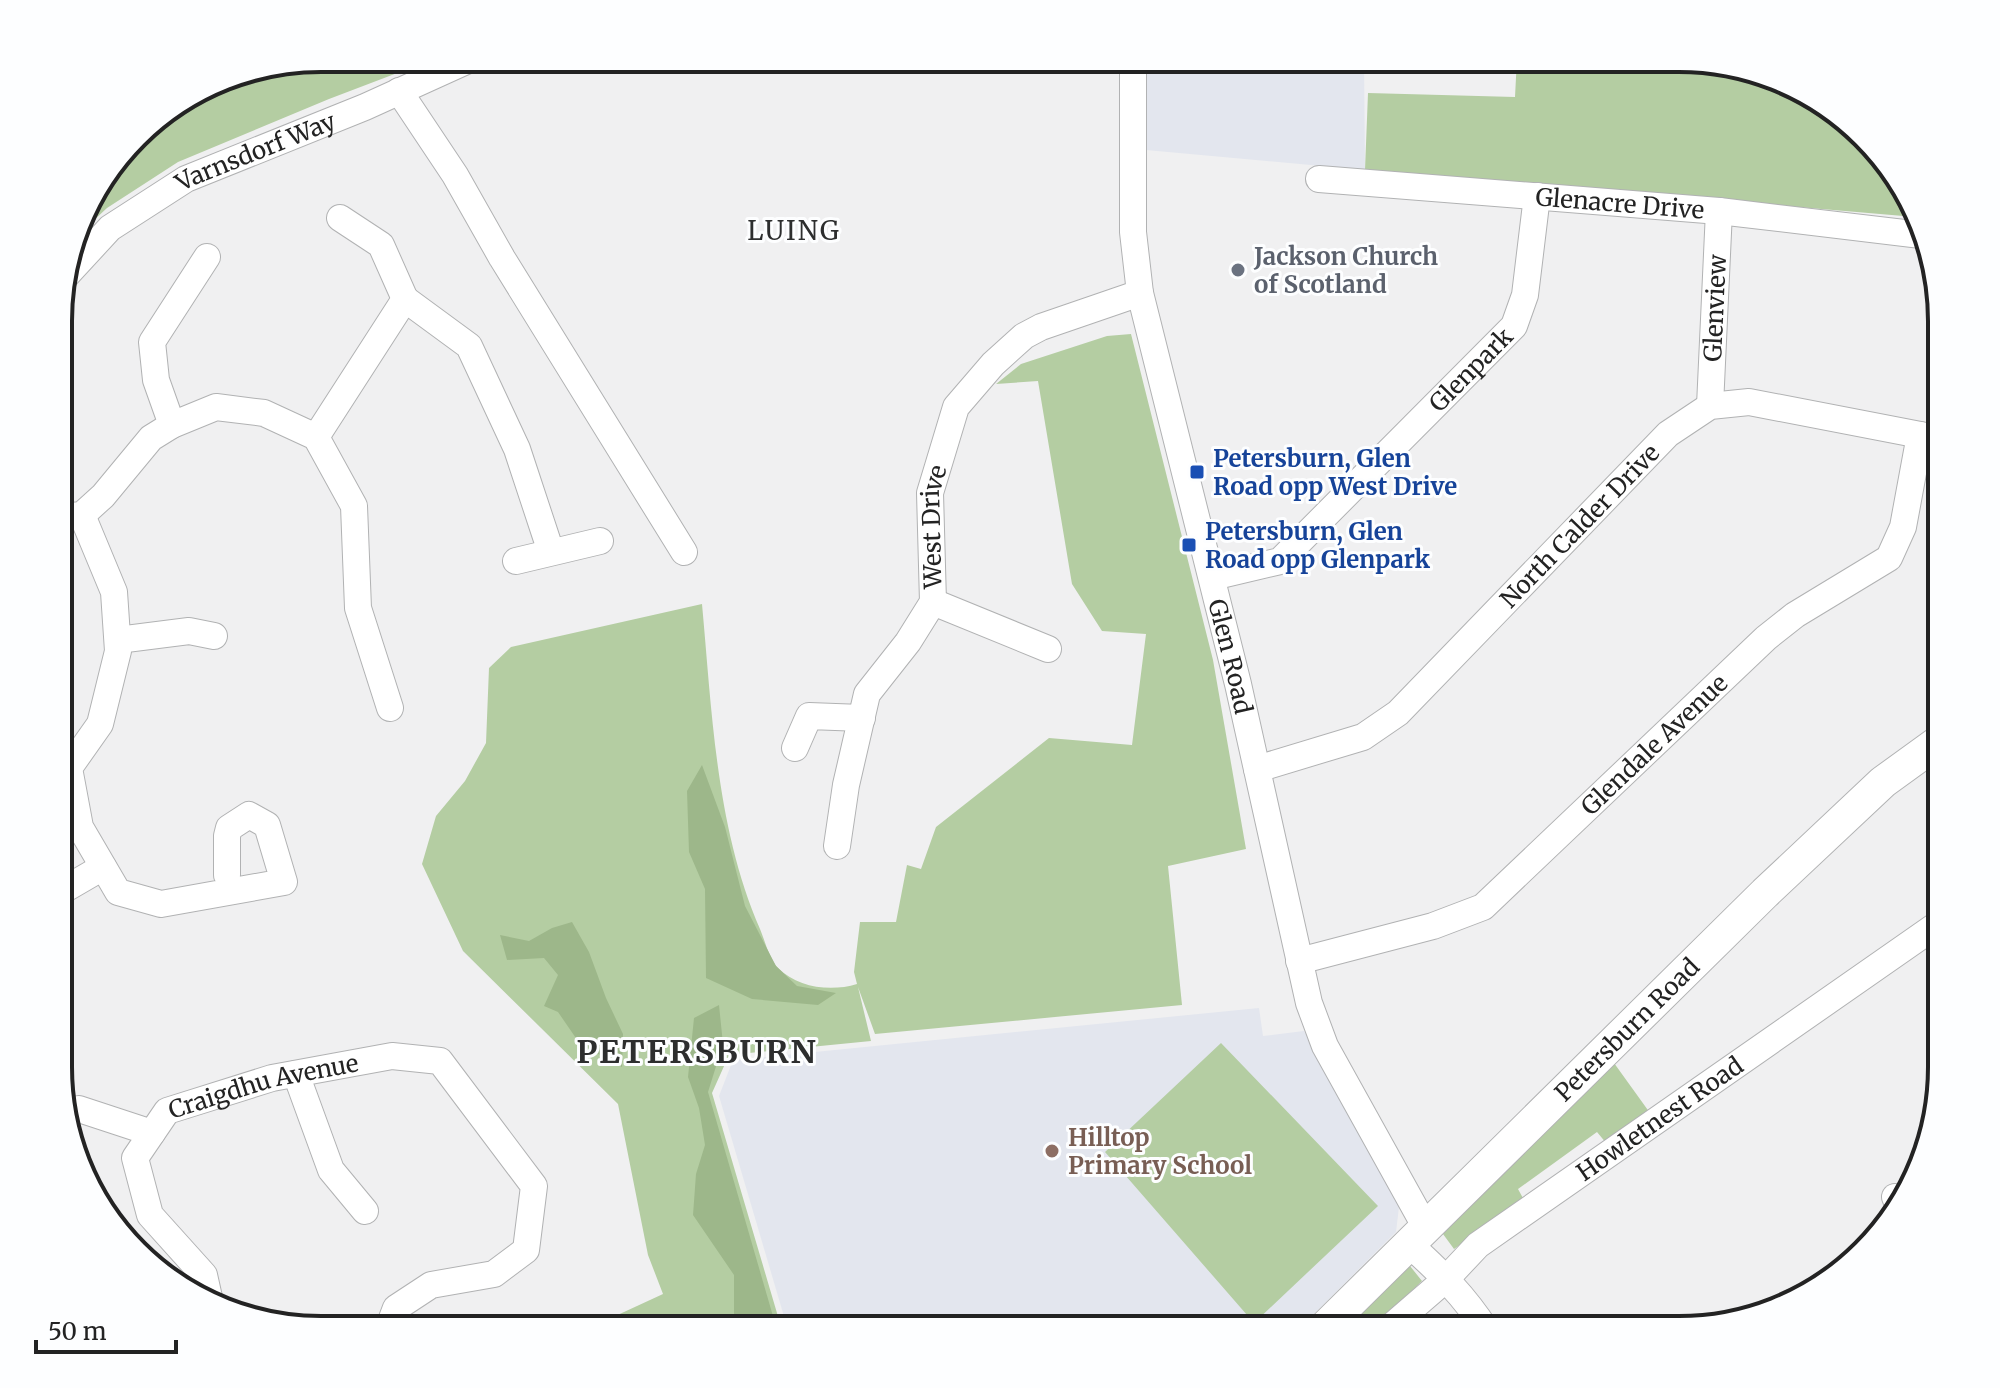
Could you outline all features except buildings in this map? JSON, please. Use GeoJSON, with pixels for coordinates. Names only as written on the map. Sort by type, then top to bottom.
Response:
{"type":"FeatureCollection","features":[{"type":"Feature","properties":{"kind":"main road","name":"Petersburn Road"},"geometry":{"type":"LineString","coordinates":[[1337,1316],[1765,893],[1883,782],[1927,750]]}},
{"type":"Feature","properties":{"kind":"street","name":"Varnsdorf Way"},"geometry":{"type":"LineString","coordinates":[[79,262],[110,228],[186,179],[439,73]]}},
{"type":"Feature","properties":{"kind":"street","name":"Glen Road"},"geometry":{"type":"LineString","coordinates":[[1133,73],[1133,232],[1140,293],[1212,577],[1309,1003],[1325,1046],[1418,1237],[1446,1279],[1477,1316]]}},
{"type":"Feature","properties":{"kind":"street"},"geometry":{"type":"LineString","coordinates":[[399,91],[455,175],[502,258],[684,552]]}},
{"type":"Feature","properties":{"kind":"street","name":"Glenacre Drive"},"geometry":{"type":"LineString","coordinates":[[1319,179],[1719,211],[1912,234]]}},
{"type":"Feature","properties":{"kind":"street","name":"Glenpark"},"geometry":{"type":"LineString","coordinates":[[1212,577],[1280,561],[1514,326],[1525,295],[1537,196]]}},
{"type":"Feature","properties":{"kind":"street","name":"Glenview"},"geometry":{"type":"LineString","coordinates":[[1710,406],[1719,211]]}},
{"type":"Feature","properties":{"kind":"street"},"geometry":{"type":"LineString","coordinates":[[340,218],[381,245],[405,299],[469,346],[517,449],[551,552]]}},
{"type":"Feature","properties":{"kind":"street"},"geometry":{"type":"LineString","coordinates":[[172,425],[156,380],[152,342],[207,257]]}},
{"type":"Feature","properties":{"kind":"street","name":"West Drive"},"geometry":{"type":"LineString","coordinates":[[837,846],[846,785],[867,694],[908,642],[933,602],[930,493],[956,407],[993,364],[1024,336],[1041,327],[1140,293]]}},
{"type":"Feature","properties":{"kind":"street"},"geometry":{"type":"LineString","coordinates":[[316,437],[405,299]]}},
{"type":"Feature","properties":{"kind":"street","name":"North Calder Drive"},"geometry":{"type":"LineString","coordinates":[[1257,769],[1363,737],[1398,713],[1668,434],[1710,406],[1749,402],[1927,436]]}},
{"type":"Feature","properties":{"kind":"street"},"geometry":{"type":"LineString","coordinates":[[72,515],[103,496],[151,438],[172,425],[216,407],[264,413],[316,437],[354,506],[358,608],[390,708]]}},
{"type":"Feature","properties":{"kind":"street","name":"Glendale Avenue"},"geometry":{"type":"LineString","coordinates":[[1299,961],[1433,926],[1483,907],[1766,638],[1795,615],[1889,558],[1903,527],[1927,450]]}},
{"type":"Feature","properties":{"kind":"street"},"geometry":{"type":"LineString","coordinates":[[72,518],[114,592],[118,640],[100,724],[73,763]]}},
{"type":"Feature","properties":{"kind":"street"},"geometry":{"type":"LineString","coordinates":[[516,561],[600,541]]}},
{"type":"Feature","properties":{"kind":"street"},"geometry":{"type":"LineString","coordinates":[[933,602],[1048,649]]}},
{"type":"Feature","properties":{"kind":"street"},"geometry":{"type":"LineString","coordinates":[[118,640],[189,631],[214,636]]}},
{"type":"Feature","properties":{"kind":"street"},"geometry":{"type":"LineString","coordinates":[[795,748],[809,716],[862,718]]}},
{"type":"Feature","properties":{"kind":"street"},"geometry":{"type":"LineString","coordinates":[[73,787],[80,827],[118,892],[161,904],[284,882],[267,825],[249,815],[229,828],[227,875]]}},
{"type":"Feature","properties":{"kind":"street"},"geometry":{"type":"LineString","coordinates":[[73,885],[103,867]]}},
{"type":"Feature","properties":{"kind":"street","name":"Howletnest Road"},"geometry":{"type":"LineString","coordinates":[[1403,1316],[1446,1279],[1478,1245],[1927,932]]}},
{"type":"Feature","properties":{"kind":"street","name":"Craigdhu Avenue"},"geometry":{"type":"LineString","coordinates":[[207,1288],[204,1275],[150,1215],[135,1158],[167,1111],[272,1078],[392,1056],[440,1061],[534,1186],[526,1250],[494,1274],[431,1285],[396,1308],[393,1315]]}},
{"type":"Feature","properties":{"kind":"street"},"geometry":{"type":"LineString","coordinates":[[296,1074],[331,1170],[365,1211]]}},
{"type":"Feature","properties":{"kind":"street"},"geometry":{"type":"LineString","coordinates":[[76,1110],[152,1133]]}},
{"type":"Feature","properties":{"kind":"shaded area"},"geometry":{"type":"Polygon","coordinates":[[[1146,73],[1364,73],[1365,170],[1146,150],[1146,73]]]}},
{"type":"Feature","properties":{"kind":"shaded area","name":"Hilltop Primary School"},"geometry":{"type":"Polygon","coordinates":[[[1259,1008],[1263,1036],[1304,1031],[1399,1207],[1396,1232],[1312,1316],[784,1315],[719,1096],[733,1060],[1259,1008]]]}},
{"type":"Feature","properties":{"kind":"green space"},"geometry":{"type":"Polygon","coordinates":[[[305,73],[397,73],[178,162],[107,208],[93,221],[114,183],[157,134],[196,105],[226,91],[256,80],[305,73]]]}},
{"type":"Feature","properties":{"kind":"green space"},"geometry":{"type":"Polygon","coordinates":[[[1516,73],[1695,73],[1744,80],[1804,105],[1831,123],[1866,157],[1895,196],[1904,216],[1365,170],[1368,93],[1515,97],[1516,73]]]}},
{"type":"Feature","properties":{"kind":"green space"},"geometry":{"type":"Polygon","coordinates":[[[1131,334],[1213,660],[1246,849],[1168,866],[1182,1005],[875,1034],[858,987],[871,1041],[729,1055],[712,1093],[778,1315],[617,1315],[663,1294],[648,1255],[618,1104],[463,951],[422,864],[436,816],[465,781],[486,743],[489,668],[511,647],[702,604],[713,728],[725,810],[745,890],[772,959],[786,975],[805,984],[836,988],[857,984],[854,972],[860,922],[896,922],[907,865],[921,869],[936,827],[1049,738],[1132,745],[1146,634],[1102,631],[1072,584],[1038,381],[996,384],[1021,364],[1107,336],[1131,334]]]}},
{"type":"Feature","properties":{"kind":"green space"},"geometry":{"type":"Polygon","coordinates":[[[702,765],[725,827],[745,906],[776,966],[797,986],[836,993],[818,1005],[752,999],[706,978],[705,889],[689,852],[687,791],[702,765]]]}},
{"type":"Feature","properties":{"kind":"green space"},"geometry":{"type":"Polygon","coordinates":[[[572,922],[589,952],[623,1034],[622,1067],[580,1044],[558,1012],[544,1006],[558,975],[544,958],[507,960],[500,935],[529,941],[552,928],[572,922]]]}},
{"type":"Feature","properties":{"kind":"green space"},"geometry":{"type":"Polygon","coordinates":[[[719,1005],[723,1044],[708,1092],[773,1315],[734,1315],[734,1275],[693,1215],[696,1174],[705,1145],[699,1108],[688,1077],[694,1018],[719,1005]]]}},
{"type":"Feature","properties":{"kind":"green space"},"geometry":{"type":"Polygon","coordinates":[[[1221,1043],[1378,1206],[1262,1316],[1248,1316],[1105,1152],[1221,1043]]]}},
{"type":"Feature","properties":{"kind":"green space"},"geometry":{"type":"Polygon","coordinates":[[[1614,1063],[1650,1113],[1607,1144],[1597,1132],[1518,1189],[1524,1200],[1454,1249],[1443,1234],[1614,1063]]]}},
{"type":"Feature","properties":{"kind":"green space"},"geometry":{"type":"Polygon","coordinates":[[[1410,1266],[1422,1281],[1386,1316],[1359,1316],[1410,1266]]]}},
{"type":"Feature","properties":{"kind":"place","name":"Jackson Church of Scotland"},"geometry":{"type":"Point","coordinates":[1238,270]}},
{"type":"Feature","properties":{"kind":"place","name":"Petersburn, Glen Road opp West Drive"},"geometry":{"type":"Point","coordinates":[1197,472]}},
{"type":"Feature","properties":{"kind":"place","name":"Petersburn, Glen Road opp Glenpark"},"geometry":{"type":"Point","coordinates":[1189,545]}},
{"type":"Feature","properties":{"kind":"place","name":"Hilltop Primary School"},"geometry":{"type":"Point","coordinates":[1052,1151]}},
{"type":"Feature","properties":{"kind":"district","name":"LUING"},"geometry":{"type":"Point","coordinates":[794,230]}},
{"type":"Feature","properties":{"kind":"district","name":"PETERSBURN"},"geometry":{"type":"Point","coordinates":[697,1052]}}]}
